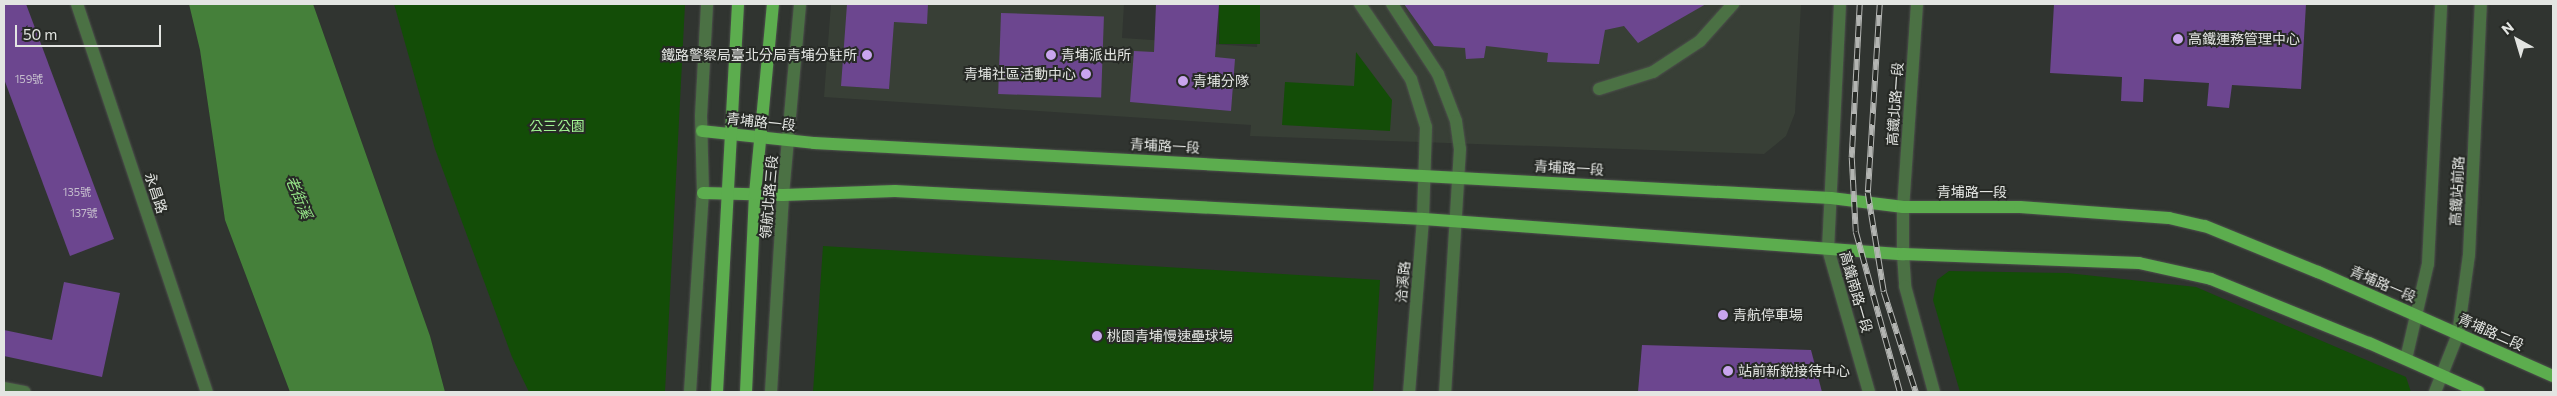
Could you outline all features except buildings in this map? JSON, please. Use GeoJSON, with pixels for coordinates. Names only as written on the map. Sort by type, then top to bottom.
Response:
{"type":"FeatureCollection","features":[{"type":"Feature","properties":{"kind":"main road"},"geometry":{"type":"LineString","coordinates":[[717,392],[730,193],[738,4]]}},
{"type":"Feature","properties":{"kind":"main road","name":"領航北路三段"},"geometry":{"type":"LineString","coordinates":[[746,392],[755,194],[773,4]]}},
{"type":"Feature","properties":{"kind":"main road","name":"青埔路一段"},"geometry":{"type":"LineString","coordinates":[[702,131],[789,140],[1831,198],[1903,207],[2020,207],[2169,218],[2205,226],[2416,314]]}},
{"type":"Feature","properties":{"kind":"main road"},"geometry":{"type":"LineString","coordinates":[[703,193],[783,195],[895,191],[1423,219],[1903,254],[2033,257],[2148,265],[2211,279],[2478,392]]}},
{"type":"Feature","properties":{"kind":"main road","name":"青埔路二段"},"geometry":{"type":"LineString","coordinates":[[2416,314],[2553,376]]}},
{"type":"Feature","properties":{"kind":"street","name":"永昌路"},"geometry":{"type":"LineString","coordinates":[[77,4],[207,392]]}},
{"type":"Feature","properties":{"kind":"street"},"geometry":{"type":"LineString","coordinates":[[690,392],[703,193],[702,131],[706,4]]}},
{"type":"Feature","properties":{"kind":"street","name":"領航北路三段"},"geometry":{"type":"LineString","coordinates":[[771,392],[783,195],[800,4]]}},
{"type":"Feature","properties":{"kind":"street","name":"洽溪路"},"geometry":{"type":"LineString","coordinates":[[1360,4],[1411,79],[1426,127],[1423,219],[1409,392]]}},
{"type":"Feature","properties":{"kind":"street"},"geometry":{"type":"LineString","coordinates":[[1392,4],[1438,74],[1453,113],[1460,149],[1445,392]]}},
{"type":"Feature","properties":{"kind":"street"},"geometry":{"type":"LineString","coordinates":[[1599,89],[1653,72],[1700,41],[1733,4]]}},
{"type":"Feature","properties":{"kind":"street"},"geometry":{"type":"LineString","coordinates":[[1831,198],[1840,4]]}},
{"type":"Feature","properties":{"kind":"street","name":"高鐵北路一段"},"geometry":{"type":"LineString","coordinates":[[1903,207],[1917,4]]}},
{"type":"Feature","properties":{"kind":"street","name":"高鐵站前路"},"geometry":{"type":"LineString","coordinates":[[2416,314],[2428,264],[2441,4]]}},
{"type":"Feature","properties":{"kind":"street","name":"高鐵站前路"},"geometry":{"type":"LineString","coordinates":[[2442,376],[2458,334],[2470,255],[2481,4]]}},
{"type":"Feature","properties":{"kind":"street","name":"高鐵南路一段"},"geometry":{"type":"LineString","coordinates":[[1831,198],[1828,249],[1869,392]]}},
{"type":"Feature","properties":{"kind":"street"},"geometry":{"type":"LineString","coordinates":[[1903,207],[1903,254],[1907,295],[1934,392]]}},
{"type":"Feature","properties":{"kind":"street"},"geometry":{"type":"LineString","coordinates":[[2406,360],[2416,314]]}},
{"type":"Feature","properties":{"kind":"street"},"geometry":{"type":"LineString","coordinates":[[2435,392],[2442,376]]}},
{"type":"Feature","properties":{"kind":"street"},"geometry":{"type":"LineString","coordinates":[[4,388],[25,392]]}},
{"type":"Feature","properties":{"kind":"shaded area"},"geometry":{"type":"Polygon","coordinates":[[[831,4],[1124,4],[1122,38],[1257,47],[1260,4],[1801,4],[1795,113],[1786,136],[1764,154],[1250,136],[1251,125],[824,97],[831,4]]]}},
{"type":"Feature","properties":{"kind":"green space","name":"公三公園"},"geometry":{"type":"Polygon","coordinates":[[[394,4],[685,4],[665,392],[529,392],[512,357],[435,149],[394,4]]]}},
{"type":"Feature","properties":{"kind":"green space"},"geometry":{"type":"Polygon","coordinates":[[[1219,4],[1260,4],[1260,44],[1219,44],[1219,4]]]}},
{"type":"Feature","properties":{"kind":"green space"},"geometry":{"type":"Polygon","coordinates":[[[1356,52],[1392,100],[1390,131],[1282,125],[1285,82],[1354,86],[1356,52]]]}},
{"type":"Feature","properties":{"kind":"green space","name":"桃園青埔慢速壘球場"},"geometry":{"type":"Polygon","coordinates":[[[823,246],[1380,280],[1373,392],[813,392],[823,246]]]}},
{"type":"Feature","properties":{"kind":"green space"},"geometry":{"type":"Polygon","coordinates":[[[1949,271],[2067,273],[2196,287],[2406,377],[2411,392],[1960,392],[1933,300],[1937,280],[1949,271]]]}},
{"type":"Feature","properties":{"kind":"water","name":"老街溪"},"geometry":{"type":"Polygon","coordinates":[[[189,4],[313,4],[430,336],[445,392],[290,392],[225,220],[200,50],[189,4]]]}},
{"type":"Feature","properties":{"kind":"railway"},"geometry":{"type":"LineString","coordinates":[[1860,4],[1852,158],[1856,232],[1900,392]]}},
{"type":"Feature","properties":{"kind":"railway"},"geometry":{"type":"LineString","coordinates":[[1880,4],[1868,193],[1884,292],[1916,392]]}},
{"type":"Feature","properties":{"kind":"place","name":"高鐵運務管理中心"},"geometry":{"type":"Point","coordinates":[2178,39]}},
{"type":"Feature","properties":{"kind":"place","name":"鐵路警察局臺北分局青埔分駐所"},"geometry":{"type":"Point","coordinates":[867,55]}},
{"type":"Feature","properties":{"kind":"place","name":"青埔派出所"},"geometry":{"type":"Point","coordinates":[1051,55]}},
{"type":"Feature","properties":{"kind":"place","name":"青埔社區活動中心"},"geometry":{"type":"Point","coordinates":[1086,74]}},
{"type":"Feature","properties":{"kind":"place","name":"青埔分隊"},"geometry":{"type":"Point","coordinates":[1183,81]}},
{"type":"Feature","properties":{"kind":"place","name":"青航停車場"},"geometry":{"type":"Point","coordinates":[1723,315]}},
{"type":"Feature","properties":{"kind":"place","name":"桃園青埔慢速壘球場"},"geometry":{"type":"Point","coordinates":[1097,336]}},
{"type":"Feature","properties":{"kind":"place","name":"站前新銳接待中心"},"geometry":{"type":"Point","coordinates":[1728,371]}}]}
